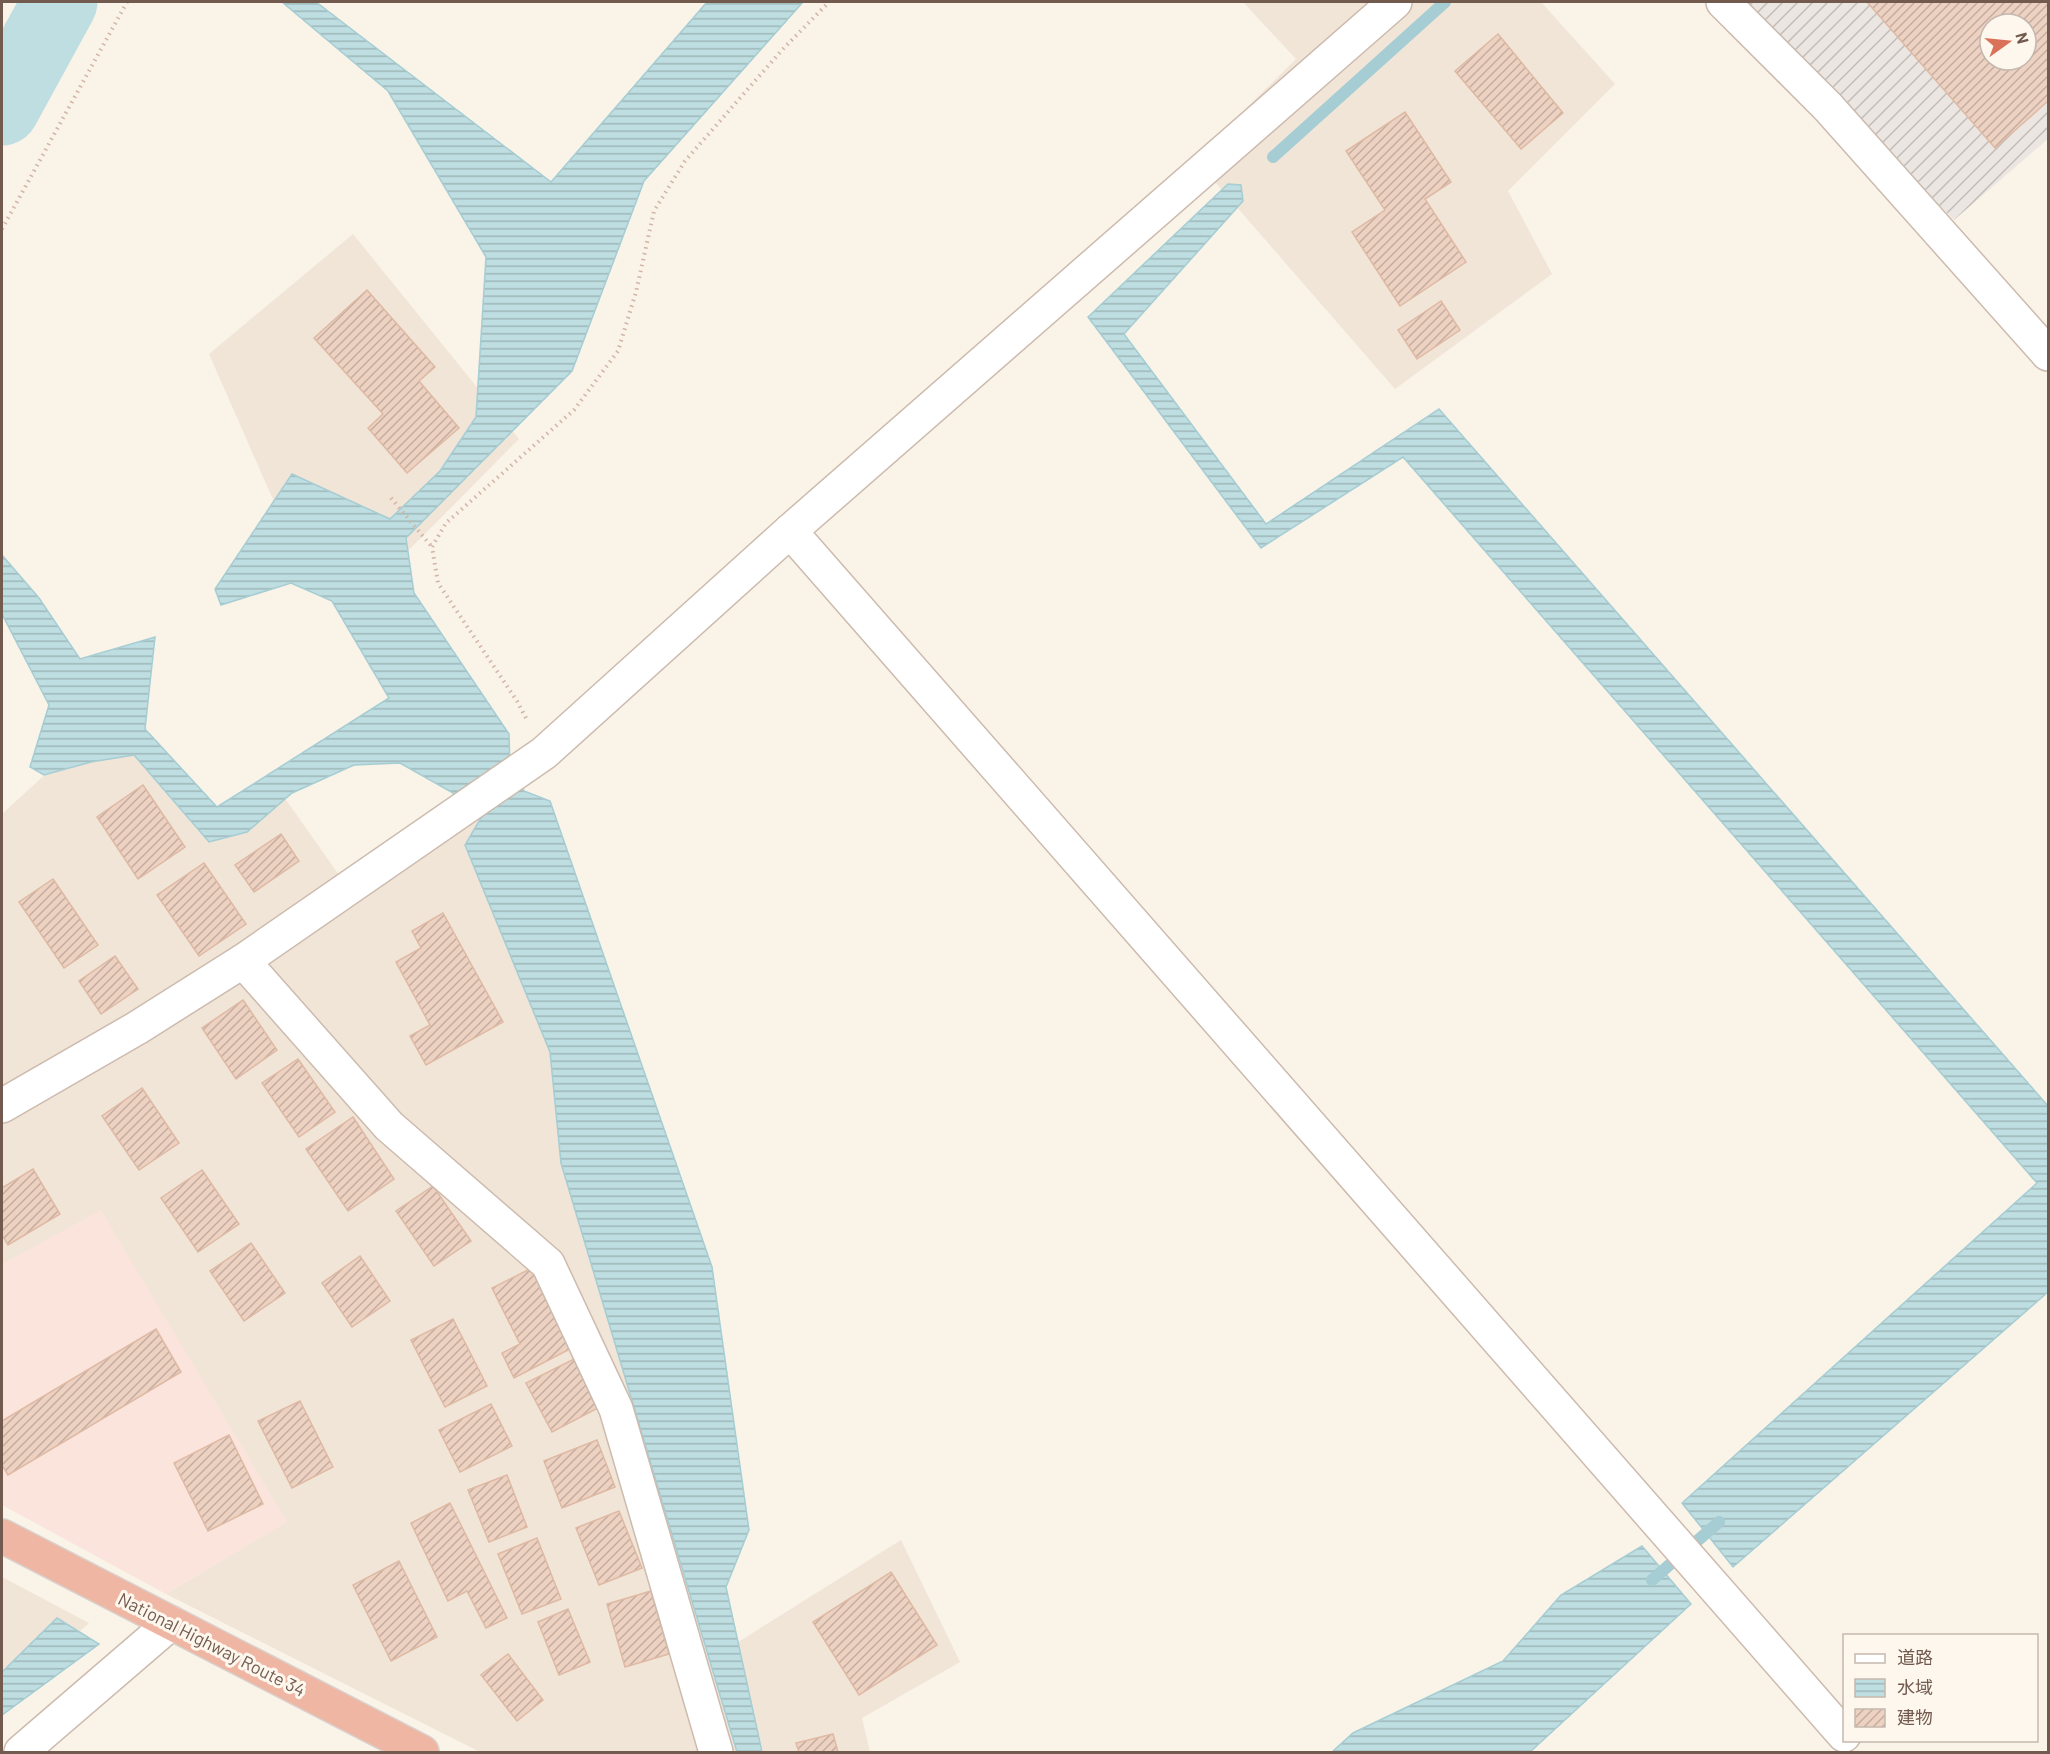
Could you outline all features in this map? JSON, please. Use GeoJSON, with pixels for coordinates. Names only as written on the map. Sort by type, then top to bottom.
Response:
{"type":"FeatureCollection","features":[{"type":"Feature","properties":{"kind":"highway","name":"National Highway Route 34"},"geometry":{"type":"LineString","coordinates":[[2,1536],[422,1752]]}},
{"type":"Feature","properties":{"kind":"street"},"geometry":{"type":"LineString","coordinates":[[2,1106],[136,1028],[243,961],[544,753],[790,531],[1395,2]]}},
{"type":"Feature","properties":{"kind":"street"},"geometry":{"type":"LineString","coordinates":[[1723,2],[1828,107],[2049,354]]}},
{"type":"Feature","properties":{"kind":"street"},"geometry":{"type":"LineString","coordinates":[[790,531],[1843,1733]]}},
{"type":"Feature","properties":{"kind":"street"},"geometry":{"type":"LineString","coordinates":[[243,961],[389,1126],[548,1264],[616,1409],[716,1752]]}},
{"type":"Feature","properties":{"kind":"street"},"geometry":{"type":"LineString","coordinates":[[21,1752],[171,1623]]}},
{"type":"Feature","properties":{"kind":"path"},"geometry":{"type":"LineString","coordinates":[[2,229],[127,2]]}},
{"type":"Feature","properties":{"kind":"path"},"geometry":{"type":"LineString","coordinates":[[432,547],[446,523],[574,410],[618,351],[636,292],[654,211],[685,161],[782,50],[829,2]]}},
{"type":"Feature","properties":{"kind":"path"},"geometry":{"type":"LineString","coordinates":[[391,498],[432,547],[438,583],[517,701],[544,753]]}},
{"type":"Feature","properties":{"kind":"shaded area"},"geometry":{"type":"Polygon","coordinates":[[[1243,2],[1541,2],[1615,84],[1508,191],[1552,274],[1395,389],[1195,159],[1296,59],[1243,2]]]}},
{"type":"Feature","properties":{"kind":"shaded area"},"geometry":{"type":"Polygon","coordinates":[[[1739,2],[2048,2],[2048,139],[1954,220],[1739,2]]]}},
{"type":"Feature","properties":{"kind":"shaded area"},"geometry":{"type":"Polygon","coordinates":[[[353,234],[519,439],[398,561],[283,522],[209,354],[353,234]]]}},
{"type":"Feature","properties":{"kind":"shaded area"},"geometry":{"type":"Polygon","coordinates":[[[111,714],[226,828],[279,790],[344,882],[487,777],[719,1654],[901,1540],[960,1662],[862,1718],[870,1752],[480,1752],[166,1594],[286,1522],[2,1264],[2,814],[111,714]]]}},
{"type":"Feature","properties":{"kind":"shaded area"},"geometry":{"type":"Polygon","coordinates":[[[101,1210],[287,1522],[166,1594],[2,1505],[2,1264],[101,1210]]]}},
{"type":"Feature","properties":{"kind":"shaded area"},"geometry":{"type":"Polygon","coordinates":[[[2,1577],[89,1623],[2,1701],[2,1577]]]}},
{"type":"Feature","properties":{"kind":"water"},"geometry":{"type":"Polygon","coordinates":[[[282,2],[316,2],[551,182],[707,2],[803,2],[644,181],[572,371],[406,538],[414,593],[509,734],[510,769],[524,791],[550,801],[712,1267],[749,1530],[726,1587],[762,1752],[737,1752],[561,1163],[550,1052],[465,845],[485,811],[400,763],[354,765],[292,793],[247,832],[209,842],[134,755],[91,762],[44,775],[30,767],[49,705],[2,614],[2,555],[39,598],[80,659],[155,637],[145,729],[217,807],[389,698],[332,601],[291,583],[221,605],[215,589],[292,474],[390,519],[440,471],[476,417],[486,257],[388,91],[282,2]]]}},
{"type":"Feature","properties":{"kind":"water"},"geometry":{"type":"Polygon","coordinates":[[[1228,184],[1241,185],[1243,201],[1124,334],[1266,524],[1439,409],[2048,1106],[2048,1292],[1733,1567],[1682,1503],[2037,1183],[1403,457],[1261,548],[1088,317],[1228,184]]]}},
{"type":"Feature","properties":{"kind":"water"},"geometry":{"type":"Polygon","coordinates":[[[1642,1546],[1691,1604],[1530,1752],[1332,1752],[1353,1733],[1503,1661],[1561,1595],[1642,1546]]]}},
{"type":"Feature","properties":{"kind":"water"},"geometry":{"type":"Polygon","coordinates":[[[57,1618],[99,1644],[2,1715],[2,1672],[57,1618]]]}},
{"type":"Feature","properties":{"kind":"building"},"geometry":{"type":"Polygon","coordinates":[[[1867,2],[2048,2],[2048,101],[1995,148],[1867,2]]]}},
{"type":"Feature","properties":{"kind":"building"},"geometry":{"type":"Polygon","coordinates":[[[1498,34],[1563,113],[1521,149],[1455,71],[1498,34]]]}},
{"type":"Feature","properties":{"kind":"building"},"geometry":{"type":"Polygon","coordinates":[[[1405,112],[1451,182],[1425,199],[1466,262],[1400,306],[1352,232],[1385,210],[1346,151],[1405,112]]]}},
{"type":"Feature","properties":{"kind":"building"},"geometry":{"type":"Polygon","coordinates":[[[367,290],[435,367],[419,381],[459,428],[407,473],[368,428],[383,414],[314,338],[367,290]]]}},
{"type":"Feature","properties":{"kind":"building"},"geometry":{"type":"Polygon","coordinates":[[[1441,301],[1460,330],[1417,359],[1398,330],[1441,301]]]}},
{"type":"Feature","properties":{"kind":"building"},"geometry":{"type":"Polygon","coordinates":[[[143,785],[185,847],[138,879],[97,817],[143,785]]]}},
{"type":"Feature","properties":{"kind":"building"},"geometry":{"type":"Polygon","coordinates":[[[281,834],[299,861],[254,892],[235,865],[281,834]]]}},
{"type":"Feature","properties":{"kind":"building"},"geometry":{"type":"Polygon","coordinates":[[[204,863],[246,924],[199,956],[157,895],[204,863]]]}},
{"type":"Feature","properties":{"kind":"building"},"geometry":{"type":"Polygon","coordinates":[[[53,879],[98,945],[64,968],[19,902],[53,879]]]}},
{"type":"Feature","properties":{"kind":"building"},"geometry":{"type":"Polygon","coordinates":[[[443,913],[503,1022],[426,1065],[410,1036],[430,1025],[396,962],[421,948],[412,931],[443,913]]]}},
{"type":"Feature","properties":{"kind":"building"},"geometry":{"type":"Polygon","coordinates":[[[115,956],[138,989],[101,1014],[79,981],[115,956]]]}},
{"type":"Feature","properties":{"kind":"building"},"geometry":{"type":"Polygon","coordinates":[[[243,1000],[277,1050],[236,1079],[202,1028],[243,1000]]]}},
{"type":"Feature","properties":{"kind":"building"},"geometry":{"type":"Polygon","coordinates":[[[298,1059],[335,1112],[299,1137],[262,1083],[298,1059]]]}},
{"type":"Feature","properties":{"kind":"building"},"geometry":{"type":"Polygon","coordinates":[[[142,1088],[179,1143],[139,1170],[102,1116],[142,1088]]]}},
{"type":"Feature","properties":{"kind":"building"},"geometry":{"type":"Polygon","coordinates":[[[353,1117],[394,1179],[348,1211],[306,1149],[353,1117]]]}},
{"type":"Feature","properties":{"kind":"building"},"geometry":{"type":"Polygon","coordinates":[[[33,1169],[60,1214],[8,1245],[2,1235],[2,1188],[33,1169]]]}},
{"type":"Feature","properties":{"kind":"building"},"geometry":{"type":"Polygon","coordinates":[[[202,1170],[239,1224],[198,1252],[161,1198],[202,1170]]]}},
{"type":"Feature","properties":{"kind":"building"},"geometry":{"type":"Polygon","coordinates":[[[433,1186],[471,1241],[434,1266],[396,1211],[433,1186]]]}},
{"type":"Feature","properties":{"kind":"building"},"geometry":{"type":"Polygon","coordinates":[[[251,1243],[285,1293],[244,1321],[210,1271],[251,1243]]]}},
{"type":"Feature","properties":{"kind":"building"},"geometry":{"type":"Polygon","coordinates":[[[360,1256],[390,1301],[352,1327],[322,1283],[360,1256]]]}},
{"type":"Feature","properties":{"kind":"building"},"geometry":{"type":"Polygon","coordinates":[[[532,1268],[572,1348],[514,1378],[502,1353],[520,1344],[492,1288],[532,1268]]]}},
{"type":"Feature","properties":{"kind":"building"},"geometry":{"type":"Polygon","coordinates":[[[453,1319],[487,1386],[445,1407],[411,1340],[453,1319]]]}},
{"type":"Feature","properties":{"kind":"building"},"geometry":{"type":"Polygon","coordinates":[[[156,1329],[181,1372],[8,1475],[2,1465],[2,1421],[156,1329]]]}},
{"type":"Feature","properties":{"kind":"building"},"geometry":{"type":"Polygon","coordinates":[[[576,1358],[600,1407],[552,1432],[526,1383],[576,1358]]]}},
{"type":"Feature","properties":{"kind":"building"},"geometry":{"type":"Polygon","coordinates":[[[300,1401],[333,1467],[292,1488],[258,1421],[300,1401]]]}},
{"type":"Feature","properties":{"kind":"building"},"geometry":{"type":"Polygon","coordinates":[[[491,1404],[512,1446],[460,1472],[439,1430],[491,1404]]]}},
{"type":"Feature","properties":{"kind":"building"},"geometry":{"type":"Polygon","coordinates":[[[229,1435],[263,1504],[208,1531],[174,1463],[229,1435]]]}},
{"type":"Feature","properties":{"kind":"building"},"geometry":{"type":"Polygon","coordinates":[[[597,1440],[615,1487],[562,1508],[544,1461],[597,1440]]]}},
{"type":"Feature","properties":{"kind":"building"},"geometry":{"type":"Polygon","coordinates":[[[507,1475],[527,1527],[489,1542],[468,1490],[507,1475]]]}},
{"type":"Feature","properties":{"kind":"building"},"geometry":{"type":"Polygon","coordinates":[[[450,1503],[507,1618],[486,1628],[467,1591],[448,1601],[411,1523],[450,1503]]]}},
{"type":"Feature","properties":{"kind":"building"},"geometry":{"type":"Polygon","coordinates":[[[619,1511],[642,1568],[599,1585],[576,1528],[619,1511]]]}},
{"type":"Feature","properties":{"kind":"building"},"geometry":{"type":"Polygon","coordinates":[[[537,1538],[561,1599],[522,1614],[498,1554],[537,1538]]]}},
{"type":"Feature","properties":{"kind":"building"},"geometry":{"type":"Polygon","coordinates":[[[399,1561],[437,1637],[391,1661],[353,1585],[399,1561]]]}},
{"type":"Feature","properties":{"kind":"building"},"geometry":{"type":"Polygon","coordinates":[[[891,1572],[937,1645],[859,1695],[813,1622],[891,1572]]]}},
{"type":"Feature","properties":{"kind":"building"},"geometry":{"type":"Polygon","coordinates":[[[651,1591],[669,1654],[625,1667],[607,1604],[651,1591]]]}},
{"type":"Feature","properties":{"kind":"building"},"geometry":{"type":"Polygon","coordinates":[[[568,1609],[590,1662],[559,1675],[538,1622],[568,1609]]]}},
{"type":"Feature","properties":{"kind":"building"},"geometry":{"type":"Polygon","coordinates":[[[508,1654],[543,1700],[517,1721],[481,1675],[508,1654]]]}},
{"type":"Feature","properties":{"kind":"building"},"geometry":{"type":"Polygon","coordinates":[[[833,1734],[838,1752],[799,1752],[796,1743],[833,1734]]]}},
{"type":"Feature","properties":{"kind":"waterway"},"geometry":{"type":"LineString","coordinates":[[2,108],[60,2]]}},
{"type":"Feature","properties":{"kind":"waterway"},"geometry":{"type":"LineString","coordinates":[[1273,157],[1445,2]]}},
{"type":"Feature","properties":{"kind":"waterway"},"geometry":{"type":"LineString","coordinates":[[1652,1580],[1719,1522]]}}]}
